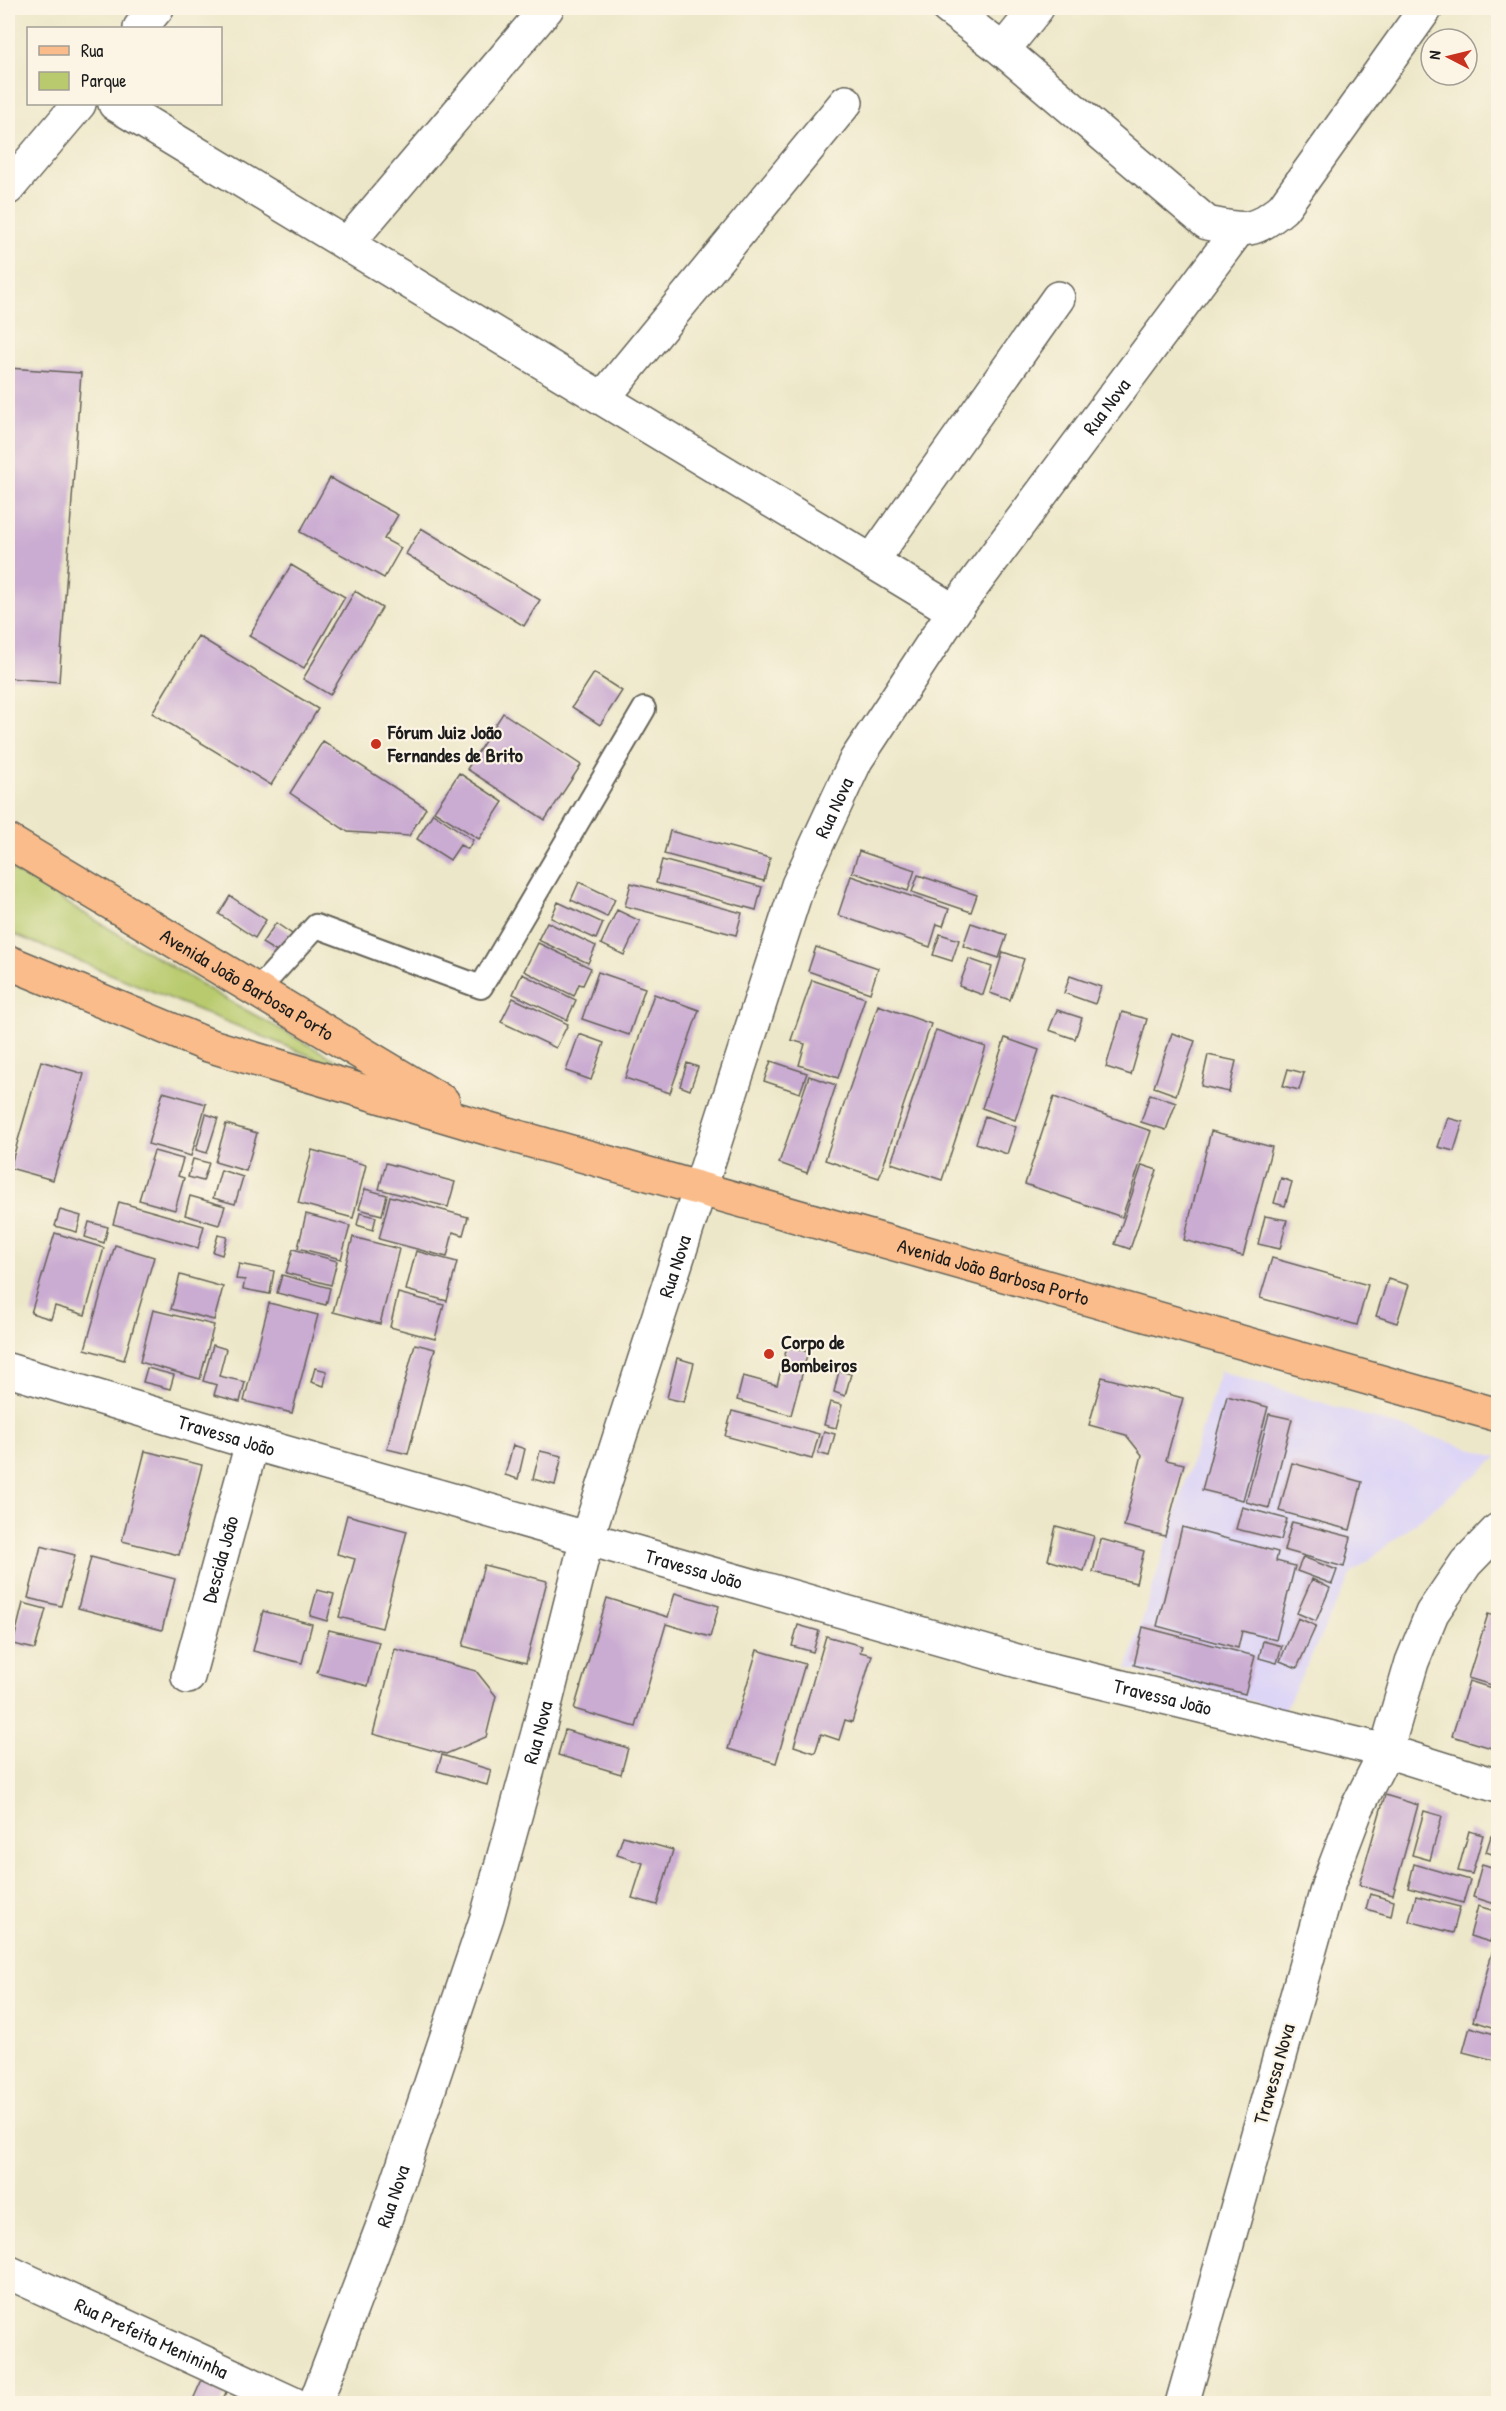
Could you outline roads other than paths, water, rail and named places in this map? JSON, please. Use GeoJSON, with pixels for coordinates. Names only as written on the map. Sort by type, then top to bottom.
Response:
{"type":"FeatureCollection","features":[{"type":"Feature","properties":{"kind":"main road","name":"Avenida João Barbosa Porto"},"geometry":{"type":"LineString","coordinates":[[8,841],[486,1128]]}},
{"type":"Feature","properties":{"kind":"main road","name":"Avenida João Barbosa Porto"},"geometry":{"type":"LineString","coordinates":[[8,962],[208,1045],[486,1128],[1498,1415]]}},
{"type":"Feature","properties":{"kind":"street"},"geometry":{"type":"LineString","coordinates":[[141,27],[156,8]]}},
{"type":"Feature","properties":{"kind":"street"},"geometry":{"type":"LineString","coordinates":[[347,244],[547,8]]}},
{"type":"Feature","properties":{"kind":"street"},"geometry":{"type":"LineString","coordinates":[[948,8],[1003,51],[1207,223],[1238,230],[1263,225],[1283,208],[1426,8]]}},
{"type":"Feature","properties":{"kind":"street"},"geometry":{"type":"LineString","coordinates":[[1003,51],[1037,8]]}},
{"type":"Feature","properties":{"kind":"street"},"geometry":{"type":"LineString","coordinates":[[603,398],[846,102]]}},
{"type":"Feature","properties":{"kind":"street"},"geometry":{"type":"LineString","coordinates":[[8,188],[78,105]]}},
{"type":"Feature","properties":{"kind":"street"},"geometry":{"type":"LineString","coordinates":[[117,105],[954,611]]}},
{"type":"Feature","properties":{"kind":"street","name":"Rua Nova"},"geometry":{"type":"LineString","coordinates":[[315,2403],[385,2220],[487,1917],[538,1733],[587,1538],[798,885],[856,760],[954,611],[1238,230]]}},
{"type":"Feature","properties":{"kind":"street"},"geometry":{"type":"LineString","coordinates":[[872,561],[1058,298]]}},
{"type":"Feature","properties":{"kind":"street","name":"Travessa João"},"geometry":{"type":"LineString","coordinates":[[8,1370],[252,1443],[1035,1666],[1386,1751],[1498,1786]]}},
{"type":"Feature","properties":{"kind":"street","name":"Descida João"},"geometry":{"type":"LineString","coordinates":[[188,1677],[252,1443]]}},
{"type":"Feature","properties":{"kind":"street","name":"Travessa Nova"},"geometry":{"type":"LineString","coordinates":[[1182,2403],[1329,1882],[1357,1808],[1386,1751],[1412,1662],[1432,1613],[1466,1563],[1498,1530]]}},
{"type":"Feature","properties":{"kind":"street","name":"Rua Prefeita Menininha"},"geometry":{"type":"LineString","coordinates":[[8,2272],[294,2403]]}},
{"type":"Feature","properties":{"kind":"lane"},"geometry":{"type":"LineString","coordinates":[[256,992],[316,926],[481,987],[644,709]]}},
{"type":"Feature","properties":{"kind":"place","name":"Fórum Juiz João Fernandes de Brito"},"geometry":{"type":"Point","coordinates":[376,744]}},
{"type":"Feature","properties":{"kind":"place","name":"Corpo de Bombeiros"},"geometry":{"type":"Point","coordinates":[769,1354]}}]}
